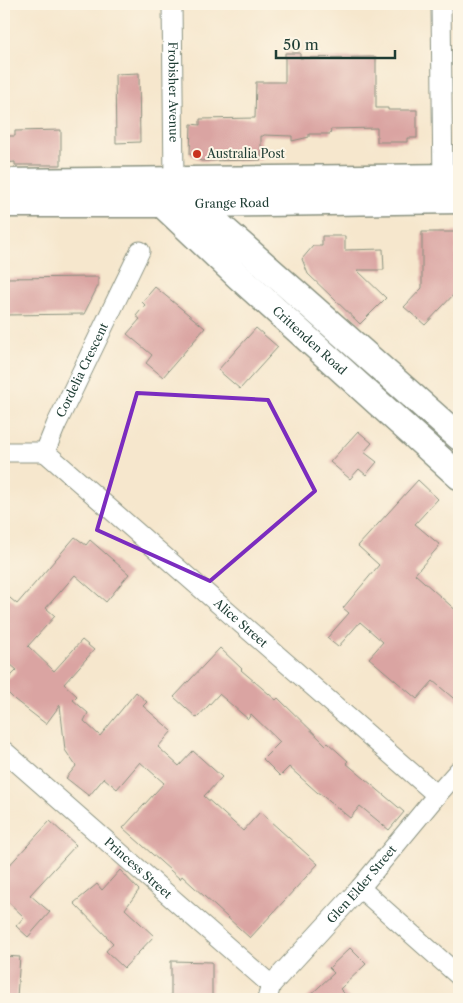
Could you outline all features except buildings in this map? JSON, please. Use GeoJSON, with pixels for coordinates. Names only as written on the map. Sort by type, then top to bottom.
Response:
{"type":"FeatureCollection","features":[{"type":"Feature","properties":{"kind":"main road","name":"Grange Road"},"geometry":{"type":"LineString","coordinates":[[4,182],[174,180],[451,189]]}},
{"type":"Feature","properties":{"kind":"main road"},"geometry":{"type":"LineString","coordinates":[[162,204],[174,180],[195,204],[459,437]]}},
{"type":"Feature","properties":{"kind":"main road","name":"Grange Road"},"geometry":{"type":"LineString","coordinates":[[4,204],[255,203],[451,189]]}},
{"type":"Feature","properties":{"kind":"main road"},"geometry":{"type":"LineString","coordinates":[[234,239],[234,219],[255,203]]}},
{"type":"Feature","properties":{"kind":"main road","name":"Crittenden Road"},"geometry":{"type":"LineString","coordinates":[[162,204],[238,276],[459,476]]}},
{"type":"Feature","properties":{"kind":"street","name":"Frobisher Avenue"},"geometry":{"type":"LineString","coordinates":[[172,4],[174,180]]}},
{"type":"Feature","properties":{"kind":"street"},"geometry":{"type":"LineString","coordinates":[[441,4],[451,189]]}},
{"type":"Feature","properties":{"kind":"street","name":"Cordelia Crescent"},"geometry":{"type":"LineString","coordinates":[[45,452],[56,424],[140,251]]}},
{"type":"Feature","properties":{"kind":"street"},"geometry":{"type":"LineString","coordinates":[[4,452],[45,452]]}},
{"type":"Feature","properties":{"kind":"street","name":"Alice Street"},"geometry":{"type":"LineString","coordinates":[[45,452],[437,795]]}},
{"type":"Feature","properties":{"kind":"street","name":"Princess Street"},"geometry":{"type":"LineString","coordinates":[[4,751],[269,992]]}},
{"type":"Feature","properties":{"kind":"street","name":"Glen Elder Street"},"geometry":{"type":"LineString","coordinates":[[269,992],[360,888],[459,770]]}},
{"type":"Feature","properties":{"kind":"street"},"geometry":{"type":"LineString","coordinates":[[360,888],[459,976]]}},
{"type":"Feature","properties":{"kind":"highlighted area"},"geometry":{"type":"Polygon","coordinates":[[[137,393],[268,400],[315,491],[210,581],[97,530],[137,393]]]}},
{"type":"Feature","properties":{"kind":"place","name":"Australia Post"},"geometry":{"type":"Point","coordinates":[197,154]}}]}
